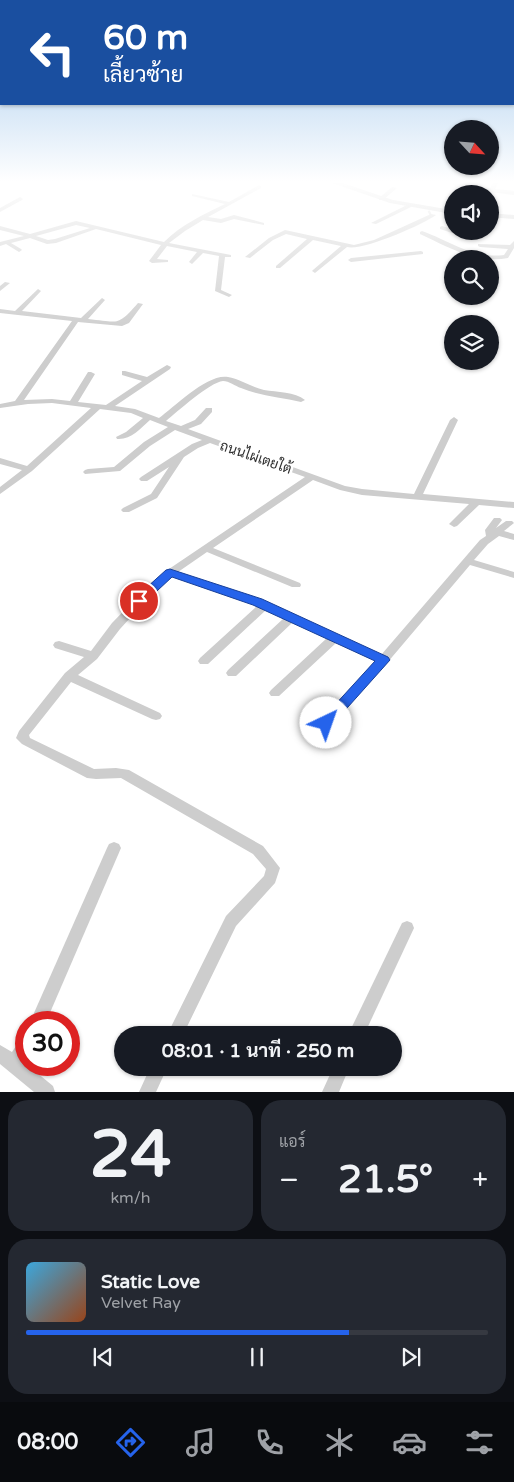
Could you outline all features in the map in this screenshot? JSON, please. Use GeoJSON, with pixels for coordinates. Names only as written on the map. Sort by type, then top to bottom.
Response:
{"type":"FeatureCollection","features":[{"type":"Feature","properties":{"kind":"street"},"geometry":{"type":"LineString","coordinates":[[26,234],[50,242],[75,234]]}},
{"type":"Feature","properties":{"kind":"street"},"geometry":{"type":"LineString","coordinates":[[3,243],[34,234]]}},
{"type":"Feature","properties":{"kind":"street"},"geometry":{"type":"LineString","coordinates":[[120,234],[226,256],[218,291],[229,295]]}},
{"type":"Feature","properties":{"kind":"street"},"geometry":{"type":"LineString","coordinates":[[166,261],[152,261],[164,244],[176,234]]}},
{"type":"Feature","properties":{"kind":"street"},"geometry":{"type":"LineString","coordinates":[[248,257],[280,234]]}},
{"type":"Feature","properties":{"kind":"street"},"geometry":{"type":"LineString","coordinates":[[297,234],[354,247],[376,241],[391,234]]}},
{"type":"Feature","properties":{"kind":"street"},"geometry":{"type":"LineString","coordinates":[[424,234],[464,252],[495,258],[506,257],[513,245]]}},
{"type":"Feature","properties":{"kind":"street"},"geometry":{"type":"LineString","coordinates":[[278,266],[312,238]]}},
{"type":"Feature","properties":{"kind":"street"},"geometry":{"type":"LineString","coordinates":[[3,243],[19,250]]}},
{"type":"Feature","properties":{"kind":"street"},"geometry":{"type":"LineString","coordinates":[[480,245],[513,245]]}},
{"type":"Feature","properties":{"kind":"street"},"geometry":{"type":"LineString","coordinates":[[315,271],[344,246]]}},
{"type":"Feature","properties":{"kind":"street"},"geometry":{"type":"LineString","coordinates":[[354,247],[362,259]]}},
{"type":"Feature","properties":{"kind":"street"},"geometry":{"type":"LineString","coordinates":[[192,262],[201,251]]}},
{"type":"Feature","properties":{"kind":"street"},"geometry":{"type":"LineString","coordinates":[[351,260],[421,253]]}},
{"type":"Feature","properties":{"kind":"street"},"geometry":{"type":"LineString","coordinates":[[0,289],[7,283]]}},
{"type":"Feature","properties":{"kind":"street"},"geometry":{"type":"LineString","coordinates":[[17,313],[38,291]]}},
{"type":"Feature","properties":{"kind":"street"},"geometry":{"type":"LineString","coordinates":[[18,403],[79,320],[102,300]]}},
{"type":"Feature","properties":{"kind":"street"},"geometry":{"type":"LineString","coordinates":[[0,311],[112,324],[124,323],[140,304]]}},
{"type":"Feature","properties":{"kind":"street"},"geometry":{"type":"LineString","coordinates":[[0,491],[104,407],[167,366]]}},
{"type":"Feature","properties":{"kind":"street"},"geometry":{"type":"LineString","coordinates":[[124,373],[147,380]]}},
{"type":"Feature","properties":{"kind":"street"},"geometry":{"type":"LineString","coordinates":[[73,403],[91,374]]}},
{"type":"Feature","properties":{"kind":"street"},"geometry":{"type":"LineString","coordinates":[[160,421],[211,384],[221,379],[233,380],[242,386],[259,392],[284,395],[302,400]]}},
{"type":"Feature","properties":{"kind":"street","name":"ถนนไผ่เตยใต้"},"geometry":{"type":"LineString","coordinates":[[0,406],[41,401],[104,407],[149,417],[313,476],[330,484],[362,492],[512,505]]}},
{"type":"Feature","properties":{"kind":"street"},"geometry":{"type":"LineString","coordinates":[[88,472],[117,469],[147,444],[177,428],[198,422],[209,410]]}},
{"type":"Feature","properties":{"kind":"street"},"geometry":{"type":"LineString","coordinates":[[120,438],[129,434],[149,417]]}},
{"type":"Feature","properties":{"kind":"street"},"geometry":{"type":"LineString","coordinates":[[416,497],[454,420]]}},
{"type":"Feature","properties":{"kind":"street"},"geometry":{"type":"LineString","coordinates":[[144,479],[201,443],[209,440]]}},
{"type":"Feature","properties":{"kind":"street"},"geometry":{"type":"LineString","coordinates":[[126,510],[154,496],[180,457]]}},
{"type":"Feature","properties":{"kind":"street"},"geometry":{"type":"LineString","coordinates":[[0,461],[29,469]]}},
{"type":"Feature","properties":{"kind":"street"},"geometry":{"type":"LineString","coordinates":[[179,1026],[231,921],[270,879],[273,868],[258,850],[124,774],[113,772],[98,775],[92,774],[22,738],[22,734],[69,676],[93,656],[130,610],[170,573],[313,476]]}},
{"type":"Feature","properties":{"kind":"street"},"geometry":{"type":"LineString","coordinates":[[454,524],[476,502]]}},
{"type":"Feature","properties":{"kind":"street"},"geometry":{"type":"LineString","coordinates":[[493,533],[498,518],[512,505]]}},
{"type":"Feature","properties":{"kind":"street"},"geometry":{"type":"LineString","coordinates":[[326,723],[493,533],[511,520]]}},
{"type":"Feature","properties":{"kind":"street"},"geometry":{"type":"LineString","coordinates":[[493,533],[514,538]]}},
{"type":"Feature","properties":{"kind":"street"},"geometry":{"type":"LineString","coordinates":[[207,549],[296,585]]}},
{"type":"Feature","properties":{"kind":"street"},"geometry":{"type":"LineString","coordinates":[[468,561],[514,575]]}},
{"type":"Feature","properties":{"kind":"street"},"geometry":{"type":"LineString","coordinates":[[170,573],[266,605],[383,660]]}},
{"type":"Feature","properties":{"kind":"street"},"geometry":{"type":"LineString","coordinates":[[204,660],[266,605]]}},
{"type":"Feature","properties":{"kind":"street"},"geometry":{"type":"LineString","coordinates":[[232,673],[292,617]]}},
{"type":"Feature","properties":{"kind":"street"},"geometry":{"type":"LineString","coordinates":[[275,694],[335,637]]}},
{"type":"Feature","properties":{"kind":"street"},"geometry":{"type":"LineString","coordinates":[[59,645],[93,656]]}},
{"type":"Feature","properties":{"kind":"street"},"geometry":{"type":"LineString","coordinates":[[69,676],[156,716]]}},
{"type":"Feature","properties":{"kind":"street"},"geometry":{"type":"LineString","coordinates":[[43,1011],[114,848]]}},
{"type":"Feature","properties":{"kind":"street"},"geometry":{"type":"LineString","coordinates":[[360,1026],[407,928]]}},
{"type":"Feature","properties":{"kind":"street"},"geometry":{"type":"LineString","coordinates":[[0,1052],[47,1092]]}},
{"type":"Feature","properties":{"kind":"street"},"geometry":{"type":"LineString","coordinates":[[147,1092],[155,1076]]}},
{"type":"Feature","properties":{"kind":"street"},"geometry":{"type":"LineString","coordinates":[[330,1092],[337,1076]]}},
{"type":"Feature","properties":{"kind":"route"},"geometry":{"type":"LineString","coordinates":[[139,601],[170,573],[258,602],[383,660],[326,723]]}}]}
